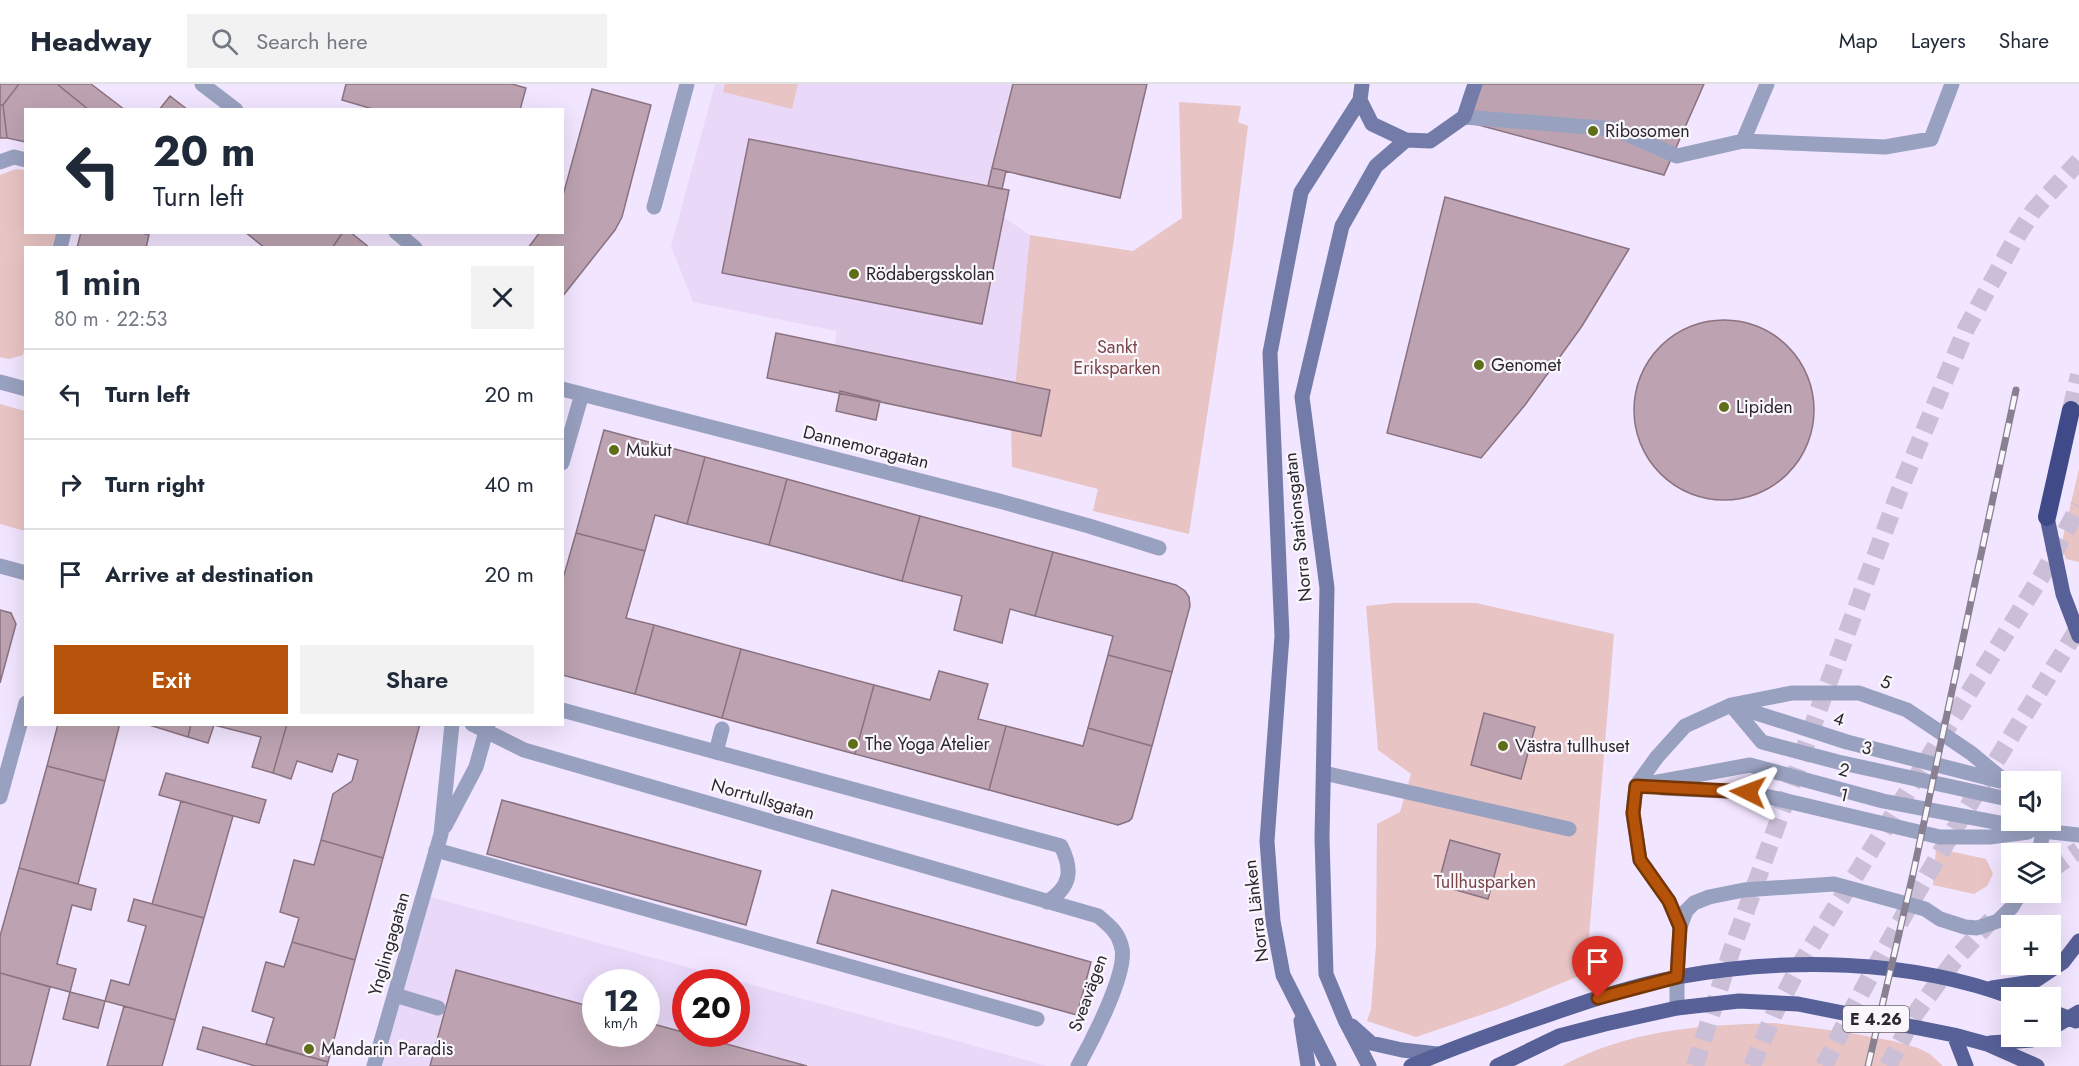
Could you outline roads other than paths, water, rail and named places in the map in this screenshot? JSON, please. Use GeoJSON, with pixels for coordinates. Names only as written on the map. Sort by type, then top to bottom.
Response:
{"type":"FeatureCollection","features":[{"type":"Feature","properties":{"kind":"highway"},"geometry":{"type":"LineString","coordinates":[[2047,517],[2071,410]]}},
{"type":"Feature","properties":{"kind":"main road","name":"Norra Stationsgatan"},"geometry":{"type":"LineString","coordinates":[[1267,842],[1282,636],[1270,353],[1301,192],[1360,100],[1362,84]]}},
{"type":"Feature","properties":{"kind":"main road"},"geometry":{"type":"LineString","coordinates":[[1360,100],[1372,124],[1406,140],[1430,141],[1464,117],[1475,84]]}},
{"type":"Feature","properties":{"kind":"main road","name":"Norra Stationsgatan"},"geometry":{"type":"LineString","coordinates":[[1345,1020],[1326,974],[1322,838],[1327,588],[1302,397],[1342,226],[1376,166],[1406,140]]}},
{"type":"Feature","properties":{"kind":"main road"},"geometry":{"type":"LineString","coordinates":[[2047,517],[2063,594],[2079,636]]}},
{"type":"Feature","properties":{"kind":"main road","name":"Norra Länken"},"geometry":{"type":"LineString","coordinates":[[1267,842],[1273,921],[1284,975],[1299,1009]]}},
{"type":"Feature","properties":{"kind":"main road"},"geometry":{"type":"LineString","coordinates":[[1989,988],[2033,982],[2063,962],[2079,941]]}},
{"type":"Feature","properties":{"kind":"main road"},"geometry":{"type":"LineString","coordinates":[[1411,1066],[1437,1054],[1598,998],[1677,977],[1745,968],[1831,964],[1924,973],[2001,993]]}},
{"type":"Feature","properties":{"kind":"main road","name":"E 4.26"},"geometry":{"type":"LineString","coordinates":[[1497,1066],[1559,1036],[1677,1008],[1739,1001],[1798,1004],[1954,1035],[1988,1044],[2037,1066]]}},
{"type":"Feature","properties":{"kind":"main road"},"geometry":{"type":"LineString","coordinates":[[1299,1009],[1308,1066]]}},
{"type":"Feature","properties":{"kind":"main road"},"geometry":{"type":"LineString","coordinates":[[1299,1009],[1329,1066]]}},
{"type":"Feature","properties":{"kind":"main road"},"geometry":{"type":"LineString","coordinates":[[2061,1014],[2076,1017]]}},
{"type":"Feature","properties":{"kind":"main road"},"geometry":{"type":"LineString","coordinates":[[2061,1024],[2076,1017]]}},
{"type":"Feature","properties":{"kind":"main road"},"geometry":{"type":"LineString","coordinates":[[1345,1020],[1371,1043],[1402,1050],[1437,1054]]}},
{"type":"Feature","properties":{"kind":"main road"},"geometry":{"type":"LineString","coordinates":[[1345,1020],[1369,1066]]}},
{"type":"Feature","properties":{"kind":"main road"},"geometry":{"type":"LineString","coordinates":[[1954,1035],[1966,1066]]}},
{"type":"Feature","properties":{"kind":"main road"},"geometry":{"type":"LineString","coordinates":[[1988,1044],[2001,1043]]}},
{"type":"Feature","properties":{"kind":"street"},"geometry":{"type":"LineString","coordinates":[[202,84],[233,108]]}},
{"type":"Feature","properties":{"kind":"street"},"geometry":{"type":"LineString","coordinates":[[654,207],[687,84]]}},
{"type":"Feature","properties":{"kind":"street"},"geometry":{"type":"LineString","coordinates":[[1743,141],[1767,84]]}},
{"type":"Feature","properties":{"kind":"street"},"geometry":{"type":"LineString","coordinates":[[1464,117],[1615,129],[1677,156],[1743,141],[1885,147],[1931,139],[1952,84]]}},
{"type":"Feature","properties":{"kind":"street"},"geometry":{"type":"LineString","coordinates":[[0,162],[14,157],[24,160]]}},
{"type":"Feature","properties":{"kind":"street"},"geometry":{"type":"LineString","coordinates":[[398,234],[413,246]]}},
{"type":"Feature","properties":{"kind":"street"},"geometry":{"type":"LineString","coordinates":[[0,382],[24,386]]}},
{"type":"Feature","properties":{"kind":"street","name":"Dannemoragatan"},"geometry":{"type":"LineString","coordinates":[[564,390],[1014,505],[1159,548]]}},
{"type":"Feature","properties":{"kind":"street"},"geometry":{"type":"LineString","coordinates":[[564,456],[582,394]]}},
{"type":"Feature","properties":{"kind":"street"},"geometry":{"type":"LineString","coordinates":[[0,566],[24,572]]}},
{"type":"Feature","properties":{"kind":"street","name":"5"},"geometry":{"type":"LineString","coordinates":[[1636,786],[1657,757],[1685,726],[1731,705],[1791,693],[1858,693],[1907,710],[1971,753],[2001,778]]}},
{"type":"Feature","properties":{"kind":"street","name":"4"},"geometry":{"type":"LineString","coordinates":[[1731,705],[1847,742],[2001,783]]}},
{"type":"Feature","properties":{"kind":"street","name":"3"},"geometry":{"type":"LineString","coordinates":[[1731,705],[1762,742],[1839,762],[2001,798]]}},
{"type":"Feature","properties":{"kind":"street"},"geometry":{"type":"LineString","coordinates":[[0,797],[24,711]]}},
{"type":"Feature","properties":{"kind":"street","name":"Norrtullsgatan"},"geometry":{"type":"LineString","coordinates":[[564,711],[1061,846],[1068,860],[1068,879],[1059,894],[1047,902]]}},
{"type":"Feature","properties":{"kind":"street","name":"Ynglingagatan"},"geometry":{"type":"LineString","coordinates":[[441,834],[452,726]]}},
{"type":"Feature","properties":{"kind":"street","name":"Norrtullsgatan"},"geometry":{"type":"LineString","coordinates":[[487,728],[524,750],[1098,916],[1117,932]]}},
{"type":"Feature","properties":{"kind":"street","name":"Ynglingagatan"},"geometry":{"type":"LineString","coordinates":[[375,1066],[441,834],[476,767],[487,728]]}},
{"type":"Feature","properties":{"kind":"street"},"geometry":{"type":"LineString","coordinates":[[716,752],[722,729]]}},
{"type":"Feature","properties":{"kind":"street","name":"2"},"geometry":{"type":"LineString","coordinates":[[1636,786],[1750,765],[1883,801],[2001,820]]}},
{"type":"Feature","properties":{"kind":"street"},"geometry":{"type":"LineString","coordinates":[[1324,773],[1569,829]]}},
{"type":"Feature","properties":{"kind":"street"},"geometry":{"type":"LineString","coordinates":[[1636,786],[1633,813],[1640,860],[1669,901],[1680,927]]}},
{"type":"Feature","properties":{"kind":"street","name":"1"},"geometry":{"type":"LineString","coordinates":[[1636,786],[1748,792],[1940,837],[1990,837],[2017,831]]}},
{"type":"Feature","properties":{"kind":"street"},"geometry":{"type":"LineString","coordinates":[[2061,831],[2079,835]]}},
{"type":"Feature","properties":{"kind":"street"},"geometry":{"type":"LineString","coordinates":[[436,850],[1037,1019]]}},
{"type":"Feature","properties":{"kind":"street"},"geometry":{"type":"LineString","coordinates":[[1677,1008],[1680,927],[1686,911],[1694,903],[1709,897],[1744,890],[1834,884],[1925,909],[1940,919],[1965,927],[1977,928],[1998,921],[2014,903]]}},
{"type":"Feature","properties":{"kind":"street","name":"Sveavägen"},"geometry":{"type":"LineString","coordinates":[[1077,1066],[1097,1033],[1119,974],[1123,951],[1117,932]]}},
{"type":"Feature","properties":{"kind":"street"},"geometry":{"type":"LineString","coordinates":[[395,995],[438,1008]]}},
{"type":"Feature","properties":{"kind":"tunnel"},"geometry":{"type":"LineString","coordinates":[[1695,1066],[1731,952],[1821,703],[1899,492],[1966,329],[2017,236],[2034,210],[2079,161]]}},
{"type":"Feature","properties":{"kind":"tunnel"},"geometry":{"type":"LineString","coordinates":[[2071,410],[2079,375]]}},
{"type":"Feature","properties":{"kind":"tunnel"},"geometry":{"type":"LineString","coordinates":[[1752,1066],[1775,1012],[1801,963],[2044,572],[2079,506]]}},
{"type":"Feature","properties":{"kind":"tunnel"},"geometry":{"type":"LineString","coordinates":[[1824,1066],[1914,898],[2079,627]]}},
{"type":"Feature","properties":{"kind":"tunnel"},"geometry":{"type":"LineString","coordinates":[[2061,862],[2079,850]]}},
{"type":"Feature","properties":{"kind":"tunnel"},"geometry":{"type":"LineString","coordinates":[[1888,1066],[1915,1014],[1954,961],[1994,917]]}},
{"type":"Feature","properties":{"kind":"railway"},"geometry":{"type":"LineString","coordinates":[[1868,1066],[1913,874],[2016,390]]}},
{"type":"Feature","properties":{"kind":"place","name":"Ribosomen"},"geometry":{"type":"Point","coordinates":[1593,131]}},
{"type":"Feature","properties":{"kind":"place","name":"Rödabergsskolan"},"geometry":{"type":"Point","coordinates":[854,274]}},
{"type":"Feature","properties":{"kind":"place","name":"Genomet"},"geometry":{"type":"Point","coordinates":[1479,365]}},
{"type":"Feature","properties":{"kind":"place","name":"Lipiden"},"geometry":{"type":"Point","coordinates":[1724,407]}},
{"type":"Feature","properties":{"kind":"place","name":"Mukut"},"geometry":{"type":"Point","coordinates":[614,450]}},
{"type":"Feature","properties":{"kind":"place","name":"The Yoga Atelier"},"geometry":{"type":"Point","coordinates":[853,744]}},
{"type":"Feature","properties":{"kind":"place","name":"Västra tullhuset"},"geometry":{"type":"Point","coordinates":[1503,746]}},
{"type":"Feature","properties":{"kind":"place","name":"Mandarin Paradis"},"geometry":{"type":"Point","coordinates":[309,1049]}},
{"type":"Feature","properties":{"kind":"park label","name":"Sankt Eriksparken"},"geometry":{"type":"Point","coordinates":[1117,357]}},
{"type":"Feature","properties":{"kind":"park label","name":"Tullhusparken"},"geometry":{"type":"Point","coordinates":[1485,882]}}]}
